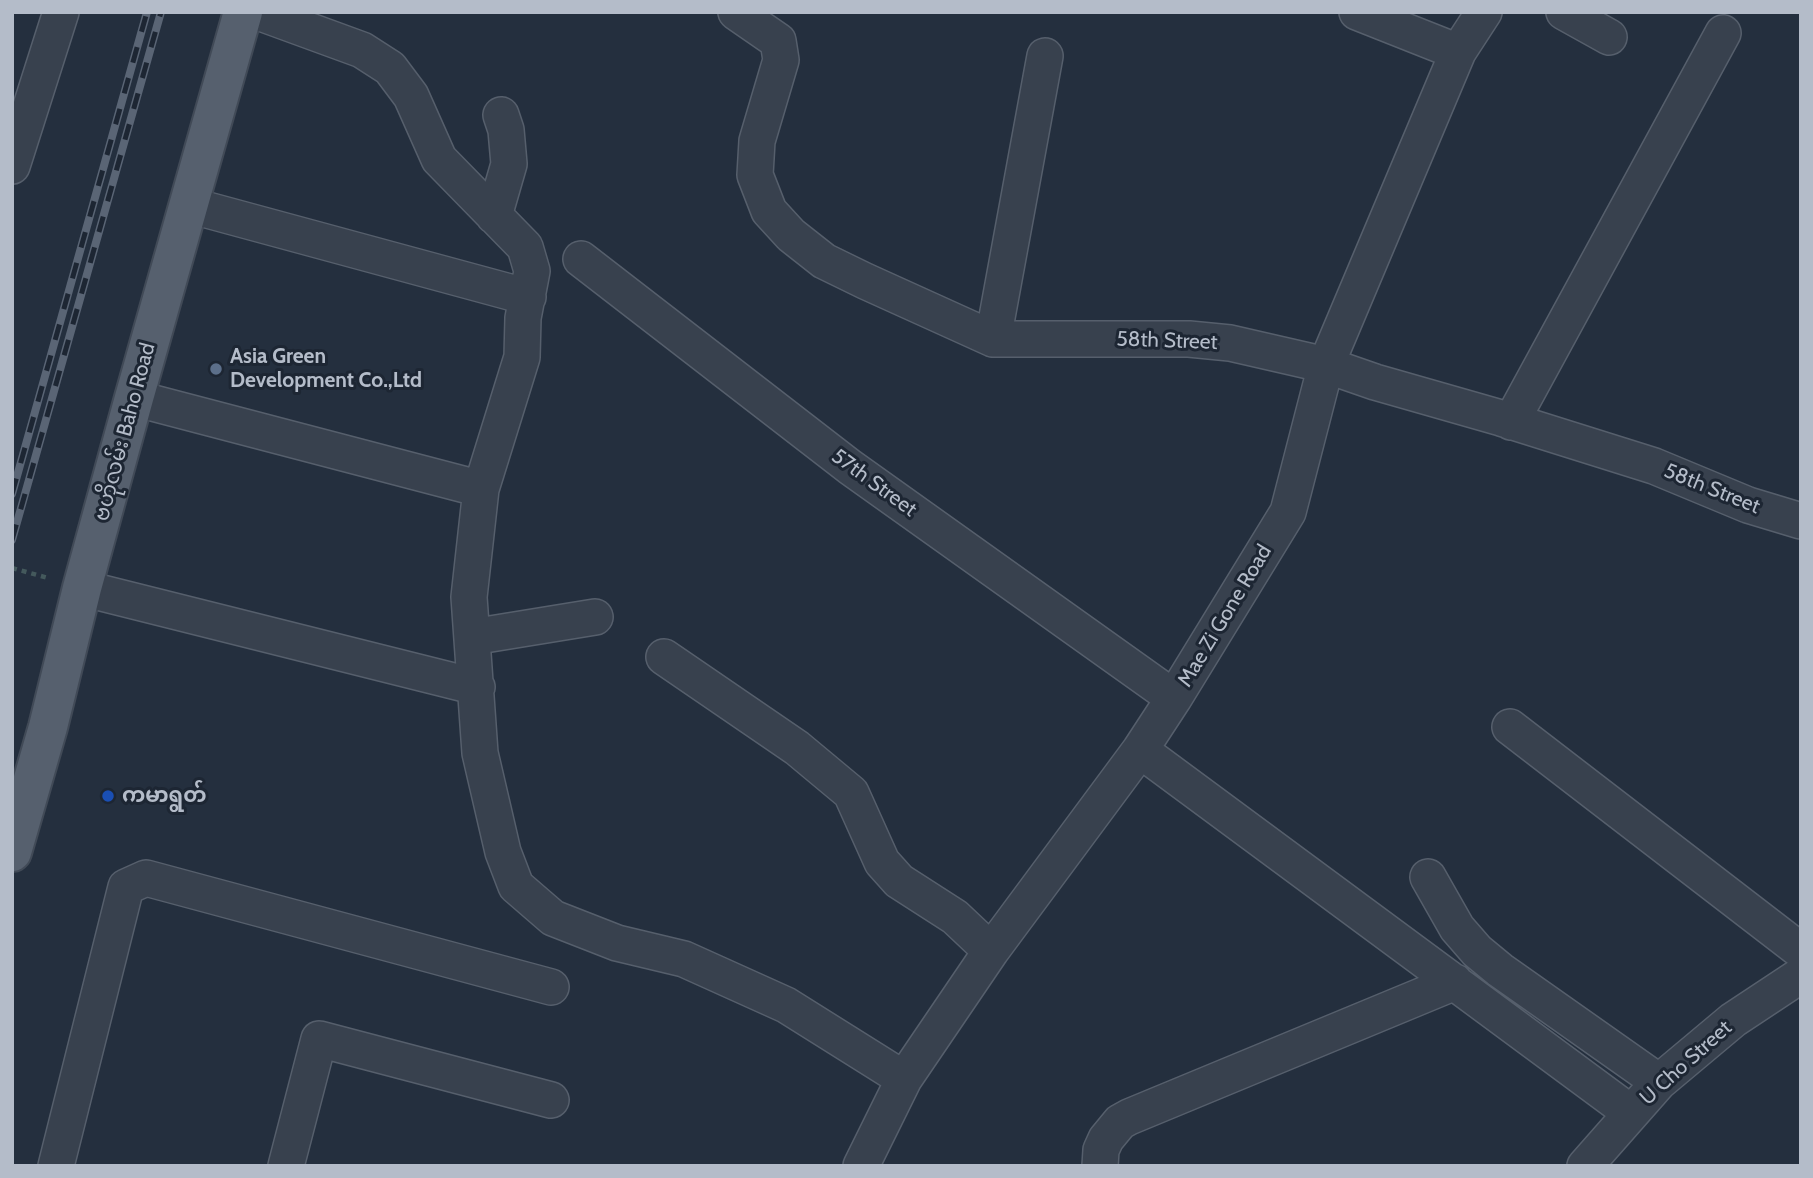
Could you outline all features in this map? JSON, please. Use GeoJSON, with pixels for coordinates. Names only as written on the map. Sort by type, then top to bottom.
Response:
{"type":"FeatureCollection","features":[{"type":"Feature","properties":{"kind":"main road","name":"ဗဟိုလမ်း Baho Road"},"geometry":{"type":"LineString","coordinates":[[12,852],[48,727],[134,398],[243,12]]}},
{"type":"Feature","properties":{"kind":"street"},"geometry":{"type":"LineString","coordinates":[[12,166],[61,12]]}},
{"type":"Feature","properties":{"kind":"street"},"geometry":{"type":"LineString","coordinates":[[258,12],[362,50],[390,68],[411,96],[439,159],[525,247],[532,271],[523,318],[522,357],[481,489],[468,597],[480,753],[503,852],[516,886],[553,918],[617,943],[684,959],[786,1005],[904,1080]]}},
{"type":"Feature","properties":{"kind":"street","name":"58th Street"},"geometry":{"type":"LineString","coordinates":[[736,12],[778,41],[781,60],[757,141],[755,175],[769,211],[791,234],[824,261],[993,340],[1189,339],[1230,343],[1326,365],[1654,466],[1748,505],[1801,521]]}},
{"type":"Feature","properties":{"kind":"street"},"geometry":{"type":"LineString","coordinates":[[1357,12],[1458,52]]}},
{"type":"Feature","properties":{"kind":"street","name":"Mae Zi Gone Road"},"geometry":{"type":"LineString","coordinates":[[861,1166],[904,1080],[991,951],[1140,750],[1288,512],[1326,365],[1458,52],[1484,12]]}},
{"type":"Feature","properties":{"kind":"street"},"geometry":{"type":"LineString","coordinates":[[1564,12],[1609,37]]}},
{"type":"Feature","properties":{"kind":"street"},"geometry":{"type":"LineString","coordinates":[[1511,422],[1723,33]]}},
{"type":"Feature","properties":{"kind":"street"},"geometry":{"type":"LineString","coordinates":[[993,340],[1045,56]]}},
{"type":"Feature","properties":{"kind":"street"},"geometry":{"type":"LineString","coordinates":[[494,216],[505,187],[509,163],[506,130],[501,115]]}},
{"type":"Feature","properties":{"kind":"street"},"geometry":{"type":"LineString","coordinates":[[189,205],[528,297]]}},
{"type":"Feature","properties":{"kind":"street","name":"57th Street"},"geometry":{"type":"LineString","coordinates":[[581,259],[850,467],[1174,698]]}},
{"type":"Feature","properties":{"kind":"street"},"geometry":{"type":"LineString","coordinates":[[134,398],[481,489]]}},
{"type":"Feature","properties":{"kind":"street"},"geometry":{"type":"LineString","coordinates":[[82,589],[477,687]]}},
{"type":"Feature","properties":{"kind":"street"},"geometry":{"type":"LineString","coordinates":[[472,638],[595,617]]}},
{"type":"Feature","properties":{"kind":"street"},"geometry":{"type":"LineString","coordinates":[[664,657],[797,748],[851,793],[883,862],[900,881],[955,918],[991,951]]}},
{"type":"Feature","properties":{"kind":"street"},"geometry":{"type":"LineString","coordinates":[[1510,727],[1801,951]]}},
{"type":"Feature","properties":{"kind":"street"},"geometry":{"type":"LineString","coordinates":[[1140,750],[1631,1113]]}},
{"type":"Feature","properties":{"kind":"street"},"geometry":{"type":"LineString","coordinates":[[1428,877],[1457,928],[1477,951],[1659,1082]]}},
{"type":"Feature","properties":{"kind":"street"},"geometry":{"type":"LineString","coordinates":[[56,1166],[127,887],[146,878],[551,987]]}},
{"type":"Feature","properties":{"kind":"street","name":"U Cho Street"},"geometry":{"type":"LineString","coordinates":[[1585,1166],[1659,1082],[1733,1020],[1801,975]]}},
{"type":"Feature","properties":{"kind":"street"},"geometry":{"type":"LineString","coordinates":[[1100,1166],[1101,1150],[1106,1139],[1129,1117],[1455,982]]}},
{"type":"Feature","properties":{"kind":"street"},"geometry":{"type":"LineString","coordinates":[[286,1166],[319,1039],[551,1100]]}},
{"type":"Feature","properties":{"kind":"railway"},"geometry":{"type":"LineString","coordinates":[[12,494],[147,12]]}},
{"type":"Feature","properties":{"kind":"railway"},"geometry":{"type":"LineString","coordinates":[[12,540],[161,12]]}},
{"type":"Feature","properties":{"kind":"place","name":"Asia Green Development Co.,Ltd"},"geometry":{"type":"Point","coordinates":[216,369]}},
{"type":"Feature","properties":{"kind":"place","name":"ကမာရွတ်"},"geometry":{"type":"Point","coordinates":[108,796]}}]}
